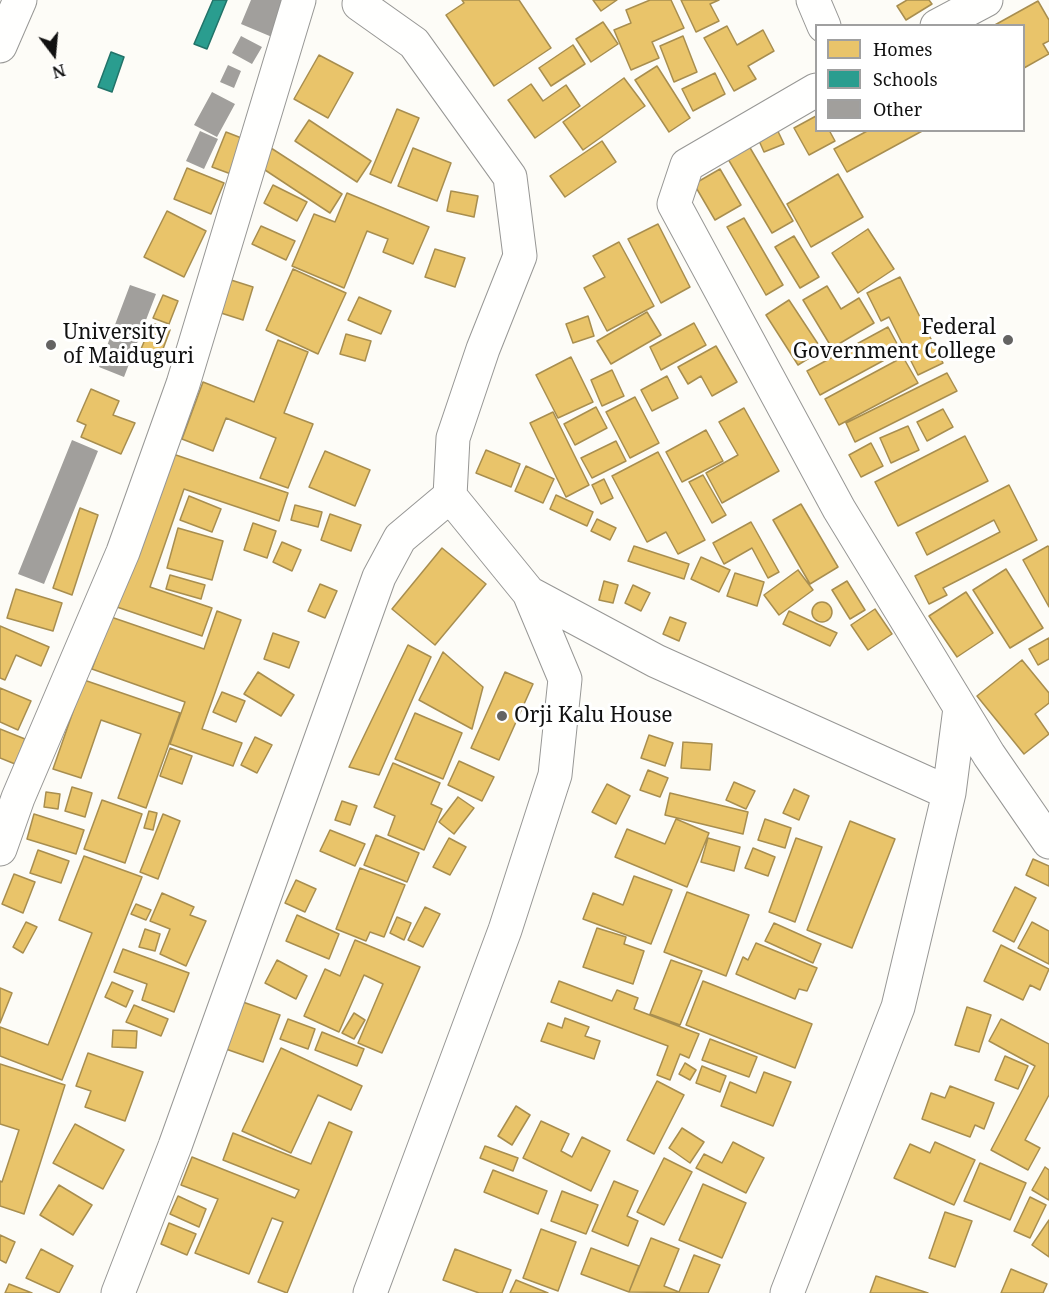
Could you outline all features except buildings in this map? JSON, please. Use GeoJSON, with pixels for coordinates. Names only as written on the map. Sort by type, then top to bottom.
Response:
{"type":"FeatureCollection","features":[{"type":"Feature","properties":{"kind":"street"},"geometry":{"type":"LineString","coordinates":[[0,46],[21,0]]}},
{"type":"Feature","properties":{"kind":"street"},"geometry":{"type":"LineString","coordinates":[[0,849],[18,798],[123,552],[183,384],[299,0]]}},
{"type":"Feature","properties":{"kind":"street"},"geometry":{"type":"LineString","coordinates":[[813,0],[823,24]]}},
{"type":"Feature","properties":{"kind":"street"},"geometry":{"type":"LineString","coordinates":[[941,24],[986,0]]}},
{"type":"Feature","properties":{"kind":"street"},"geometry":{"type":"LineString","coordinates":[[355,1],[414,43],[510,177],[520,256],[483,349],[453,438],[450,496],[529,593],[565,679],[555,774],[505,930],[370,1293]]}},
{"type":"Feature","properties":{"kind":"street"},"geometry":{"type":"LineString","coordinates":[[815,91],[687,165],[674,204],[839,509],[960,708],[1049,842]]}},
{"type":"Feature","properties":{"kind":"street"},"geometry":{"type":"LineString","coordinates":[[118,1293],[175,1146],[379,577],[400,538],[450,496]]}},
{"type":"Feature","properties":{"kind":"street"},"geometry":{"type":"LineString","coordinates":[[529,593],[656,661],[949,793]]}},
{"type":"Feature","properties":{"kind":"street"},"geometry":{"type":"LineString","coordinates":[[787,1293],[898,1007],[949,793],[960,708]]}},
{"type":"Feature","properties":{"kind":"place","name":"Federal Government College"},"geometry":{"type":"Point","coordinates":[1008,340]}},
{"type":"Feature","properties":{"kind":"place","name":"University of Maiduguri"},"geometry":{"type":"Point","coordinates":[51,345]}},
{"type":"Feature","properties":{"kind":"place","name":"Orji Kalu House"},"geometry":{"type":"Point","coordinates":[502,716]}}]}
